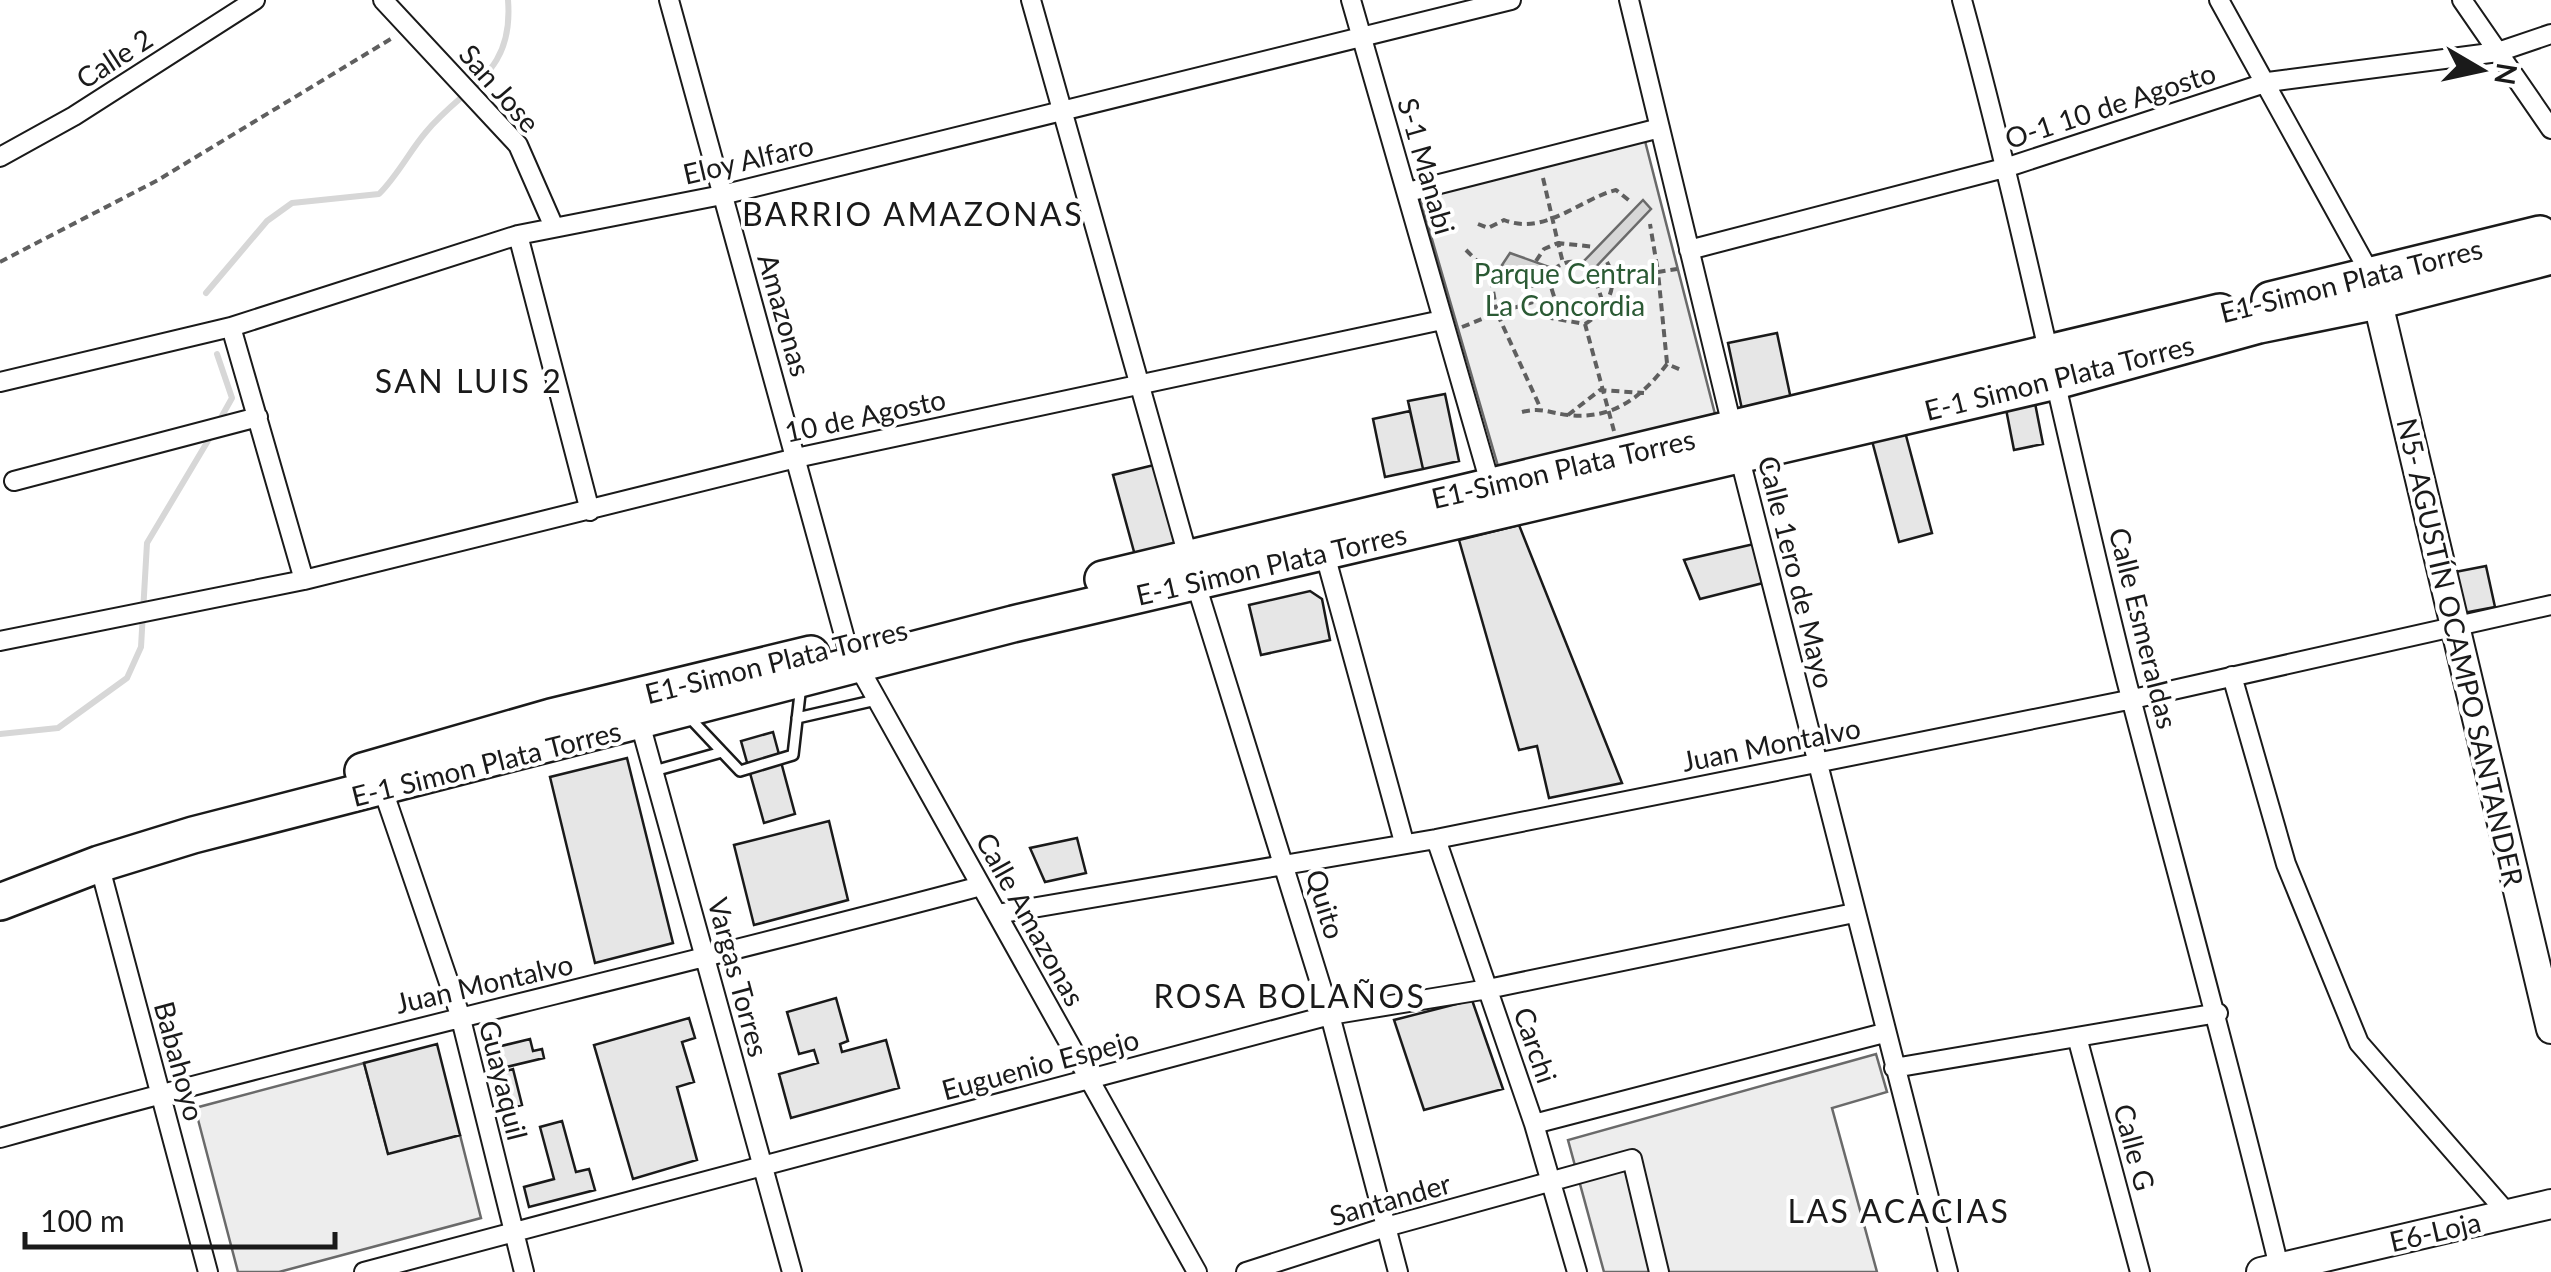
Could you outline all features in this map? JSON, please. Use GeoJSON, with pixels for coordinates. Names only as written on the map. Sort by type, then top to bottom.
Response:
{"type":"FeatureCollection","features":[{"type":"Feature","properties":{"kind":"highway","name":"E1-Simon Plata Torres"},"geometry":{"type":"LineString","coordinates":[[0,875],[93,840],[852,656],[1192,569],[1490,484],[1621,454],[1735,442],[2053,368],[2374,288],[2551,232]]}},
{"type":"Feature","properties":{"kind":"highway"},"geometry":{"type":"LineString","coordinates":[[2374,288],[2551,256]]}},
{"type":"Feature","properties":{"kind":"highway","name":"E-1 Simon Plata Torres"},"geometry":{"type":"LineString","coordinates":[[1192,569],[1324,552],[1735,442]]}},
{"type":"Feature","properties":{"kind":"highway","name":"E-1 Simon Plata Torres"},"geometry":{"type":"LineString","coordinates":[[0,902],[99,864],[194,836],[383,790],[636,710],[684,712],[802,680],[852,656]]}},
{"type":"Feature","properties":{"kind":"main road","name":"N5- AGUSTÍN OCAMPO SANTANDER"},"geometry":{"type":"LineString","coordinates":[[2374,288],[2551,1029]]}},
{"type":"Feature","properties":{"kind":"main road","name":"E6-Loja"},"geometry":{"type":"LineString","coordinates":[[2270,1270],[2551,1204]]}},
{"type":"Feature","properties":{"kind":"street","name":"Calle 2"},"geometry":{"type":"LineString","coordinates":[[0,157],[74,116],[255,0]]}},
{"type":"Feature","properties":{"kind":"street","name":"San Jose"},"geometry":{"type":"LineString","coordinates":[[383,0],[407,30],[470,89],[518,145],[554,227]]}},
{"type":"Feature","properties":{"kind":"street","name":"Amazonas"},"geometry":{"type":"LineString","coordinates":[[669,0],[852,656]]}},
{"type":"Feature","properties":{"kind":"street","name":"Quito"},"geometry":{"type":"LineString","coordinates":[[1031,0],[1192,569],[1330,1015],[1398,1272]]}},
{"type":"Feature","properties":{"kind":"street","name":"S-1 Manabi"},"geometry":{"type":"LineString","coordinates":[[1351,0],[1450,324],[1490,484]]}},
{"type":"Feature","properties":{"kind":"street","name":"Eloy Alfaro"},"geometry":{"type":"LineString","coordinates":[[0,382],[230,327],[518,235],[722,195],[1511,0]]}},
{"type":"Feature","properties":{"kind":"street","name":"Calle 1ero de Mayo"},"geometry":{"type":"LineString","coordinates":[[1629,0],[1735,442],[1948,1272]]}},
{"type":"Feature","properties":{"kind":"street","name":"Calle Esmeraldas"},"geometry":{"type":"LineString","coordinates":[[1962,0],[2008,167],[2132,699],[2218,1013],[2270,1270]]}},
{"type":"Feature","properties":{"kind":"street"},"geometry":{"type":"LineString","coordinates":[[2219,0],[2268,82],[2374,288]]}},
{"type":"Feature","properties":{"kind":"street"},"geometry":{"type":"LineString","coordinates":[[2462,0],[2551,129]]}},
{"type":"Feature","properties":{"kind":"street","name":"O-1 10 de Agosto"},"geometry":{"type":"LineString","coordinates":[[1689,250],[2008,167],[2268,82],[2498,52],[2551,34]]}},
{"type":"Feature","properties":{"kind":"street"},"geometry":{"type":"LineString","coordinates":[[1408,192],[1660,128]]}},
{"type":"Feature","properties":{"kind":"street"},"geometry":{"type":"LineString","coordinates":[[518,235],[590,510]]}},
{"type":"Feature","properties":{"kind":"street","name":"10 de Agosto"},"geometry":{"type":"LineString","coordinates":[[0,642],[304,580],[796,458],[1450,324]]}},
{"type":"Feature","properties":{"kind":"street"},"geometry":{"type":"LineString","coordinates":[[230,327],[304,580]]}},
{"type":"Feature","properties":{"kind":"street"},"geometry":{"type":"LineString","coordinates":[[14,481],[258,417]]}},
{"type":"Feature","properties":{"kind":"street"},"geometry":{"type":"LineString","coordinates":[[1324,552],[1404,842]]}},
{"type":"Feature","properties":{"kind":"street","name":"Juan Montalvo"},"geometry":{"type":"LineString","coordinates":[[997,914],[1436,839],[2132,699],[2551,604]]}},
{"type":"Feature","properties":{"kind":"street","name":"Calle Amazonas"},"geometry":{"type":"LineString","coordinates":[[852,656],[1197,1272]]}},
{"type":"Feature","properties":{"kind":"street"},"geometry":{"type":"LineString","coordinates":[[2232,676],[2286,864],[2359,1043],[2508,1214]]}},
{"type":"Feature","properties":{"kind":"street","name":"Vargas Torres"},"geometry":{"type":"LineString","coordinates":[[636,710],[792,1272]]}},
{"type":"Feature","properties":{"kind":"street","name":"Guayaquil"},"geometry":{"type":"LineString","coordinates":[[383,790],[460,1015],[524,1272]]}},
{"type":"Feature","properties":{"kind":"street","name":"Carchi"},"geometry":{"type":"LineString","coordinates":[[1436,839],[1534,1124],[1577,1272]]}},
{"type":"Feature","properties":{"kind":"street","name":"Babahoyo"},"geometry":{"type":"LineString","coordinates":[[99,864],[208,1272]]}},
{"type":"Feature","properties":{"kind":"street","name":"Juan Montalvo"},"geometry":{"type":"LineString","coordinates":[[0,1138],[460,1015],[706,960],[981,886]]}},
{"type":"Feature","properties":{"kind":"street","name":"Euguenio Espejo"},"geometry":{"type":"LineString","coordinates":[[364,1272],[763,1169],[1330,1015],[1488,989],[1854,913]]}},
{"type":"Feature","properties":{"kind":"street"},"geometry":{"type":"LineString","coordinates":[[1894,1068],[2218,1013]]}},
{"type":"Feature","properties":{"kind":"street"},"geometry":{"type":"LineString","coordinates":[[1534,1124],[1884,1033]]}},
{"type":"Feature","properties":{"kind":"street","name":"Calle G"},"geometry":{"type":"LineString","coordinates":[[2077,1037],[2140,1272]]}},
{"type":"Feature","properties":{"kind":"street","name":"Santander"},"geometry":{"type":"LineString","coordinates":[[1246,1272],[1386,1227],[1632,1158],[1658,1272]]}},
{"type":"Feature","properties":{"kind":"lane"},"geometry":{"type":"LineString","coordinates":[[684,712],[740,771],[793,755],[802,680]]}},
{"type":"Feature","properties":{"kind":"lane"},"geometry":{"type":"LineString","coordinates":[[797,718],[876,700]]}},
{"type":"Feature","properties":{"kind":"lane"},"geometry":{"type":"LineString","coordinates":[[654,772],[722,752]]}},
{"type":"Feature","properties":{"kind":"path"},"geometry":{"type":"LineString","coordinates":[[0,262],[221,144],[407,30]]}},
{"type":"Feature","properties":{"kind":"path"},"geometry":{"type":"LineString","coordinates":[[1538,159],[1562,264],[1551,287],[1562,322]]}},
{"type":"Feature","properties":{"kind":"path"},"geometry":{"type":"LineString","coordinates":[[1478,224],[1488,228],[1504,220],[1513,224],[1552,218],[1609,192],[1622,192],[1630,202]]}},
{"type":"Feature","properties":{"kind":"path"},"geometry":{"type":"LineString","coordinates":[[1522,412],[1540,407],[1568,415],[1608,412],[1644,393],[1667,364],[1650,224]]}},
{"type":"Feature","properties":{"kind":"path"},"geometry":{"type":"LineString","coordinates":[[1536,261],[1544,249],[1558,244],[1596,246]]}},
{"type":"Feature","properties":{"kind":"path"},"geometry":{"type":"LineString","coordinates":[[1466,250],[1490,274],[1498,313],[1540,407]]}},
{"type":"Feature","properties":{"kind":"path"},"geometry":{"type":"LineString","coordinates":[[1562,264],[1576,262],[1592,274],[1604,309]]}},
{"type":"Feature","properties":{"kind":"path"},"geometry":{"type":"LineString","coordinates":[[1530,280],[1533,302],[1562,322],[1584,324],[1604,309],[1612,282],[1607,262]]}},
{"type":"Feature","properties":{"kind":"path"},"geometry":{"type":"LineString","coordinates":[[1612,282],[1677,269]]}},
{"type":"Feature","properties":{"kind":"path"},"geometry":{"type":"LineString","coordinates":[[1450,324],[1533,302]]}},
{"type":"Feature","properties":{"kind":"path"},"geometry":{"type":"LineString","coordinates":[[1584,324],[1621,454]]}},
{"type":"Feature","properties":{"kind":"path"},"geometry":{"type":"LineString","coordinates":[[1667,364],[1682,370]]}},
{"type":"Feature","properties":{"kind":"path"},"geometry":{"type":"LineString","coordinates":[[1568,415],[1600,390],[1644,393]]}},
{"type":"Feature","properties":{"kind":"shaded area","name":"Parque Central La Concordia"},"geometry":{"type":"Polygon","coordinates":[[[1645,141],[1716,418],[1500,473],[1420,198],[1645,141]]]}},
{"type":"Feature","properties":{"kind":"shaded area"},"geometry":{"type":"Polygon","coordinates":[[[1643,200],[1651,209],[1592,271],[1583,262],[1643,200]]]}},
{"type":"Feature","properties":{"kind":"shaded area"},"geometry":{"type":"Polygon","coordinates":[[[1510,253],[1555,269],[1552,282],[1523,276],[1502,265],[1510,253]]]}},
{"type":"Feature","properties":{"kind":"shaded area"},"geometry":{"type":"Polygon","coordinates":[[[1876,1054],[1887,1092],[1832,1108],[1877,1272],[1604,1272],[1568,1140],[1876,1054]]]}},
{"type":"Feature","properties":{"kind":"shaded area"},"geometry":{"type":"Polygon","coordinates":[[[364,1063],[388,1153],[460,1135],[481,1218],[279,1272],[238,1272],[195,1108],[364,1063]]]}},
{"type":"Feature","properties":{"kind":"building"},"geometry":{"type":"Polygon","coordinates":[[[1777,333],[1792,404],[1743,414],[1728,343],[1777,333]]]}},
{"type":"Feature","properties":{"kind":"building"},"geometry":{"type":"Polygon","coordinates":[[[1445,394],[1459,461],[1423,469],[1408,401],[1445,394]]]}},
{"type":"Feature","properties":{"kind":"building"},"geometry":{"type":"Polygon","coordinates":[[[2034,398],[2043,444],[2014,450],[2005,404],[2034,398]]]}},
{"type":"Feature","properties":{"kind":"building"},"geometry":{"type":"Polygon","coordinates":[[[1410,411],[1423,469],[1385,477],[1373,419],[1410,411]]]}},
{"type":"Feature","properties":{"kind":"building"},"geometry":{"type":"Polygon","coordinates":[[[1904,428],[1932,533],[1899,542],[1871,437],[1904,428]]]}},
{"type":"Feature","properties":{"kind":"building"},"geometry":{"type":"Polygon","coordinates":[[[1154,465],[1179,550],[1136,559],[1113,475],[1154,465]]]}},
{"type":"Feature","properties":{"kind":"building"},"geometry":{"type":"Polygon","coordinates":[[[1519,525],[1622,783],[1549,798],[1537,746],[1519,750],[1459,540],[1519,525]]]}},
{"type":"Feature","properties":{"kind":"building"},"geometry":{"type":"Polygon","coordinates":[[[1754,544],[1763,583],[1700,599],[1684,560],[1754,544]]]}},
{"type":"Feature","properties":{"kind":"building"},"geometry":{"type":"Polygon","coordinates":[[[2486,566],[2495,607],[2458,614],[2450,573],[2486,566]]]}},
{"type":"Feature","properties":{"kind":"building"},"geometry":{"type":"Polygon","coordinates":[[[1310,591],[1322,599],[1330,640],[1261,655],[1249,605],[1310,591]]]}},
{"type":"Feature","properties":{"kind":"building"},"geometry":{"type":"Polygon","coordinates":[[[773,732],[795,814],[764,823],[741,741],[773,732]]]}},
{"type":"Feature","properties":{"kind":"building"},"geometry":{"type":"Polygon","coordinates":[[[627,758],[673,943],[595,963],[550,777],[627,758]]]}},
{"type":"Feature","properties":{"kind":"building"},"geometry":{"type":"Polygon","coordinates":[[[829,821],[848,900],[754,925],[734,845],[829,821]]]}},
{"type":"Feature","properties":{"kind":"building"},"geometry":{"type":"Polygon","coordinates":[[[1077,838],[1086,873],[1045,882],[1030,848],[1077,838]]]}},
{"type":"Feature","properties":{"kind":"building"},"geometry":{"type":"Polygon","coordinates":[[[836,998],[848,1041],[840,1044],[842,1052],[886,1040],[899,1088],[791,1118],[779,1074],[818,1063],[814,1050],[799,1054],[787,1012],[836,998]]]}},
{"type":"Feature","properties":{"kind":"building"},"geometry":{"type":"Polygon","coordinates":[[[1472,1000],[1503,1089],[1424,1110],[1394,1020],[1472,1000]]]}},
{"type":"Feature","properties":{"kind":"building"},"geometry":{"type":"Polygon","coordinates":[[[689,1018],[695,1038],[682,1042],[694,1082],[677,1087],[697,1160],[633,1179],[594,1045],[689,1018]]]}},
{"type":"Feature","properties":{"kind":"building"},"geometry":{"type":"Polygon","coordinates":[[[530,1039],[533,1051],[542,1049],[544,1058],[494,1070],[489,1049],[530,1039]]]}},
{"type":"Feature","properties":{"kind":"building"},"geometry":{"type":"Polygon","coordinates":[[[437,1044],[460,1135],[388,1154],[364,1063],[437,1044]]]}},
{"type":"Feature","properties":{"kind":"building"},"geometry":{"type":"Polygon","coordinates":[[[513,1069],[522,1105],[501,1111],[492,1075],[513,1069]]]}},
{"type":"Feature","properties":{"kind":"building"},"geometry":{"type":"Polygon","coordinates":[[[562,1121],[576,1172],[589,1169],[595,1190],[529,1207],[524,1187],[554,1179],[540,1127],[562,1121]]]}},
{"type":"Feature","properties":{"kind":"waterway"},"geometry":{"type":"LineString","coordinates":[[206,293],[267,221],[292,203],[379,194],[426,132],[495,62],[508,25],[508,0]]}},
{"type":"Feature","properties":{"kind":"waterway"},"geometry":{"type":"LineString","coordinates":[[217,354],[232,398],[218,423]]}},
{"type":"Feature","properties":{"kind":"waterway"},"geometry":{"type":"LineString","coordinates":[[0,734],[58,728],[127,678],[141,647],[147,543],[212,434]]}},
{"type":"Feature","properties":{"kind":"district","name":"BARRIO AMAZONAS"},"geometry":{"type":"Point","coordinates":[913,213]}},
{"type":"Feature","properties":{"kind":"district","name":"SAN LUIS 2"},"geometry":{"type":"Point","coordinates":[469,380]}},
{"type":"Feature","properties":{"kind":"district","name":"ROSA BOLAÑOS"},"geometry":{"type":"Point","coordinates":[1290,995]}},
{"type":"Feature","properties":{"kind":"district","name":"LAS ACACIAS"},"geometry":{"type":"Point","coordinates":[1899,1210]}}]}
